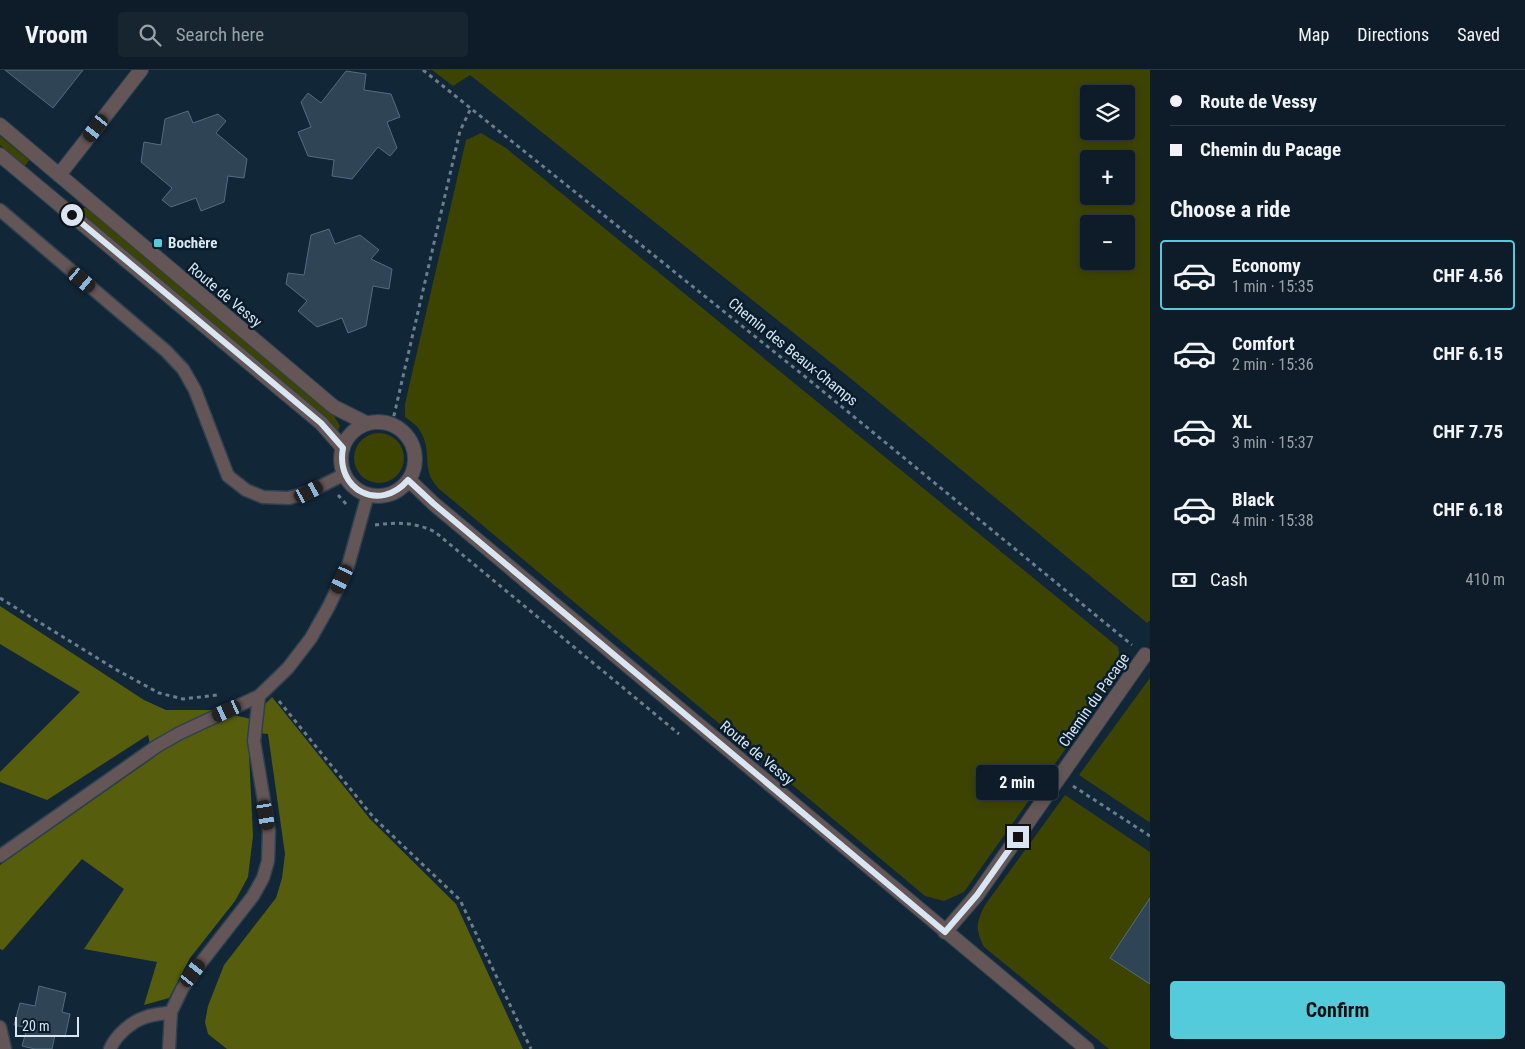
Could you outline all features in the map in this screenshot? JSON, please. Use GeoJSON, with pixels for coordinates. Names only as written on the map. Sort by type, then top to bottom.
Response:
{"type":"FeatureCollection","features":[{"type":"Feature","properties":{"kind":"street"},"geometry":{"type":"LineString","coordinates":[[45,192],[141,70]]}},
{"type":"Feature","properties":{"kind":"street","name":"Route de Vessy"},"geometry":{"type":"LineString","coordinates":[[0,125],[334,407],[366,423]]}},
{"type":"Feature","properties":{"kind":"street"},"geometry":{"type":"LineString","coordinates":[[0,155],[321,423],[343,448]]}},
{"type":"Feature","properties":{"kind":"street"},"geometry":{"type":"LineString","coordinates":[[374,421],[392,424],[407,435],[415,452],[413,472],[403,487],[386,495],[368,494],[354,487],[345,474],[342,466],[343,448],[348,437],[366,423],[374,421]]}},
{"type":"Feature","properties":{"kind":"street","name":"Route de Vessy"},"geometry":{"type":"LineString","coordinates":[[408,480],[434,504],[1087,1049]]}},
{"type":"Feature","properties":{"kind":"street","name":"Chemin du Pacage"},"geometry":{"type":"LineString","coordinates":[[945,932],[977,895],[1146,655]]}},
{"type":"Feature","properties":{"kind":"lane"},"geometry":{"type":"LineString","coordinates":[[0,210],[166,351],[183,369],[195,390],[228,476],[246,490],[263,497],[289,498],[309,492],[345,474]]}},
{"type":"Feature","properties":{"kind":"lane"},"geometry":{"type":"LineString","coordinates":[[0,856],[157,746],[264,692],[288,668],[329,606],[348,566],[368,494]]}},
{"type":"Feature","properties":{"kind":"lane"},"geometry":{"type":"LineString","coordinates":[[169,1049],[171,1012],[182,989],[253,896],[266,869],[269,854],[269,831],[254,741],[264,692]]}},
{"type":"Feature","properties":{"kind":"lane"},"geometry":{"type":"LineString","coordinates":[[110,1049],[119,1036],[136,1021],[171,1012]]}},
{"type":"Feature","properties":{"kind":"lane"},"geometry":{"type":"LineString","coordinates":[[1,1033],[5,1049]]}},
{"type":"Feature","properties":{"kind":"path","name":"Chemin des Beaux-Champs"},"geometry":{"type":"LineString","coordinates":[[423,70],[808,379],[1146,655]]}},
{"type":"Feature","properties":{"kind":"path"},"geometry":{"type":"LineString","coordinates":[[392,424],[460,131],[471,108]]}},
{"type":"Feature","properties":{"kind":"path"},"geometry":{"type":"LineString","coordinates":[[360,522],[370,526],[394,522],[408,523],[422,526],[435,532],[684,738]]}},
{"type":"Feature","properties":{"kind":"path"},"geometry":{"type":"LineString","coordinates":[[0,598],[115,669],[160,693],[183,699],[225,694]]}},
{"type":"Feature","properties":{"kind":"path"},"geometry":{"type":"LineString","coordinates":[[264,692],[374,818],[460,900],[531,1049]]}},
{"type":"Feature","properties":{"kind":"path"},"geometry":{"type":"LineString","coordinates":[[1059,778],[1150,836]]}},
{"type":"Feature","properties":{"kind":"green space"},"geometry":{"type":"Polygon","coordinates":[[[432,70],[1150,70],[1150,620],[1147,623],[844,373],[470,75],[453,86],[432,70]]]}},
{"type":"Feature","properties":{"kind":"green space"},"geometry":{"type":"Polygon","coordinates":[[[481,133],[506,148],[1118,647],[1122,667],[964,892],[944,901],[925,896],[438,488],[433,481],[429,473],[423,437],[417,427],[405,417],[405,404],[466,140],[481,133]]]}},
{"type":"Feature","properties":{"kind":"green space"},"geometry":{"type":"Polygon","coordinates":[[[0,136],[29,160],[25,166],[0,145],[0,136]]]}},
{"type":"Feature","properties":{"kind":"green space"},"geometry":{"type":"Polygon","coordinates":[[[88,208],[333,414],[340,426],[338,431],[329,421],[82,215],[81,209],[88,208]]]}},
{"type":"Feature","properties":{"kind":"green space"},"geometry":{"type":"Polygon","coordinates":[[[384,433],[397,440],[403,448],[403,468],[397,476],[389,482],[374,483],[361,476],[355,468],[354,453],[361,440],[369,434],[384,433]]]}},
{"type":"Feature","properties":{"kind":"green space"},"geometry":{"type":"Polygon","coordinates":[[[0,606],[144,700],[166,710],[212,710],[251,719],[272,697],[370,819],[456,904],[523,1049],[227,1049],[208,1034],[205,1022],[208,1006],[224,965],[276,898],[282,878],[285,854],[268,734],[248,732],[253,836],[248,877],[235,901],[190,958],[169,998],[144,1005],[157,962],[84,949],[124,889],[82,859],[3,950],[0,949],[0,865],[153,758],[148,735],[47,800],[0,782],[0,772],[80,692],[0,644],[0,606]]]}},
{"type":"Feature","properties":{"kind":"green space"},"geometry":{"type":"Polygon","coordinates":[[[1150,678],[1150,821],[1149,822],[1079,775],[1150,678]]]}},
{"type":"Feature","properties":{"kind":"green space"},"geometry":{"type":"Polygon","coordinates":[[[1065,795],[1150,852],[1150,1049],[1109,1049],[984,947],[979,935],[978,921],[985,905],[1065,795]]]}},
{"type":"Feature","properties":{"kind":"building"},"geometry":{"type":"Polygon","coordinates":[[[5,70],[83,70],[53,108],[5,70]]]}},
{"type":"Feature","properties":{"kind":"building"},"geometry":{"type":"Polygon","coordinates":[[[346,71],[366,74],[364,90],[391,94],[400,117],[387,122],[397,148],[390,156],[378,147],[352,179],[332,176],[334,160],[308,156],[298,132],[311,127],[301,102],[308,93],[321,103],[346,71]]]}},
{"type":"Feature","properties":{"kind":"building"},"geometry":{"type":"Polygon","coordinates":[[[188,111],[193,123],[218,114],[226,121],[216,133],[247,159],[244,178],[228,176],[224,202],[201,211],[196,198],[171,207],[162,200],[172,188],[141,162],[144,142],[161,145],[165,119],[188,111]]]}},
{"type":"Feature","properties":{"kind":"building"},"geometry":{"type":"Polygon","coordinates":[[[329,229],[335,244],[360,235],[379,250],[371,259],[392,269],[389,289],[373,286],[366,326],[348,333],[342,318],[317,327],[298,311],[307,301],[286,284],[288,273],[304,275],[311,235],[329,229]]]}},
{"type":"Feature","properties":{"kind":"building"},"geometry":{"type":"Polygon","coordinates":[[[1150,898],[1150,984],[1110,958],[1150,898]]]}},
{"type":"Feature","properties":{"kind":"building"},"geometry":{"type":"Polygon","coordinates":[[[39,986],[66,993],[62,1012],[70,1014],[65,1037],[55,1035],[52,1049],[35,1049],[22,1046],[27,1028],[14,1025],[20,1003],[35,1006],[39,986]]]}},
{"type":"Feature","properties":{"kind":"place","name":"Bochère"},"geometry":{"type":"Point","coordinates":[158,243]}},
{"type":"Feature","properties":{"kind":"route"},"geometry":{"type":"LineString","coordinates":[[72,215],[321,423],[343,448],[342,466],[350,483],[358,490],[377,496],[386,495],[403,487],[408,480],[434,504],[945,932],[977,895],[1018,837]]}}]}
